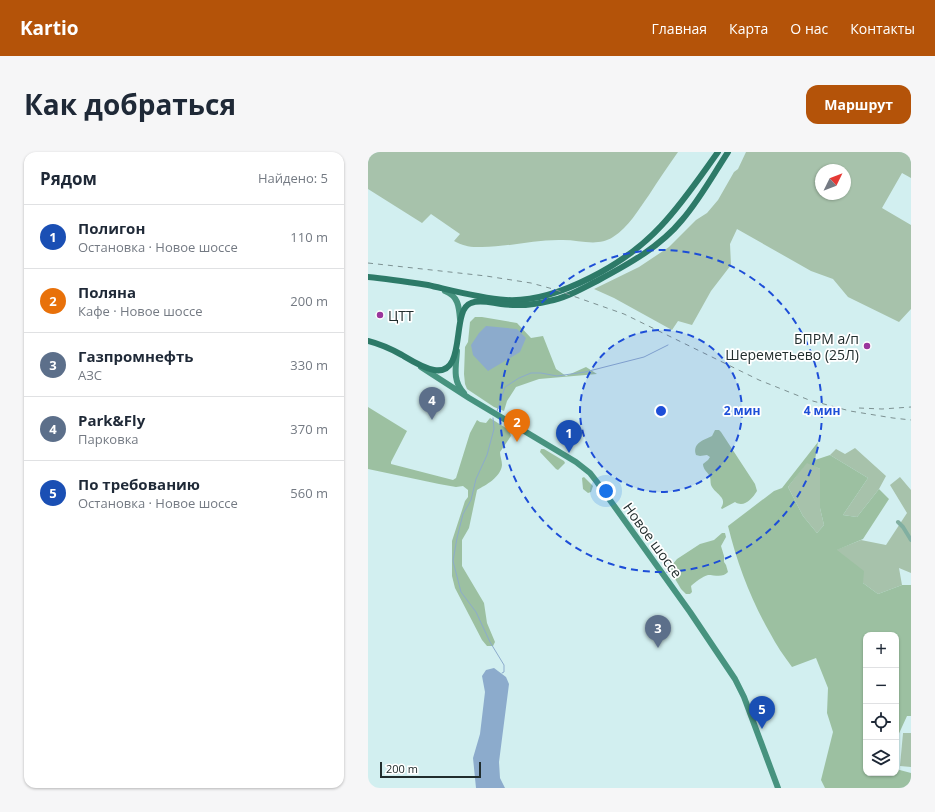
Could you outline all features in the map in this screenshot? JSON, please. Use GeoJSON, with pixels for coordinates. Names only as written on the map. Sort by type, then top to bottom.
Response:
{"type":"FeatureCollection","features":[{"type":"Feature","properties":{"kind":"main road"},"geometry":{"type":"LineString","coordinates":[[368,277],[401,281],[507,300],[536,298],[565,290],[598,273],[644,243],[671,215],[718,152]]}},
{"type":"Feature","properties":{"kind":"main road"},"geometry":{"type":"LineString","coordinates":[[460,318],[463,310],[472,302],[532,305],[575,293],[614,272],[657,244],[674,230],[691,210],[728,152]]}},
{"type":"Feature","properties":{"kind":"main road"},"geometry":{"type":"LineString","coordinates":[[439,288],[449,292],[456,298],[459,307],[460,318],[456,379],[460,390],[469,398]]}},
{"type":"Feature","properties":{"kind":"main road","name":"Новое шоссе"},"geometry":{"type":"LineString","coordinates":[[368,342],[391,350],[416,364],[469,398],[576,462],[590,473],[690,612],[735,679],[744,697],[778,788]]}},
{"type":"Feature","properties":{"kind":"main road"},"geometry":{"type":"LineString","coordinates":[[416,364],[440,371],[448,366],[457,350]]}},
{"type":"Feature","properties":{"kind":"street"},"geometry":{"type":"LineString","coordinates":[[898,522],[911,540]]}},
{"type":"Feature","properties":{"kind":"green space"},"geometry":{"type":"Polygon","coordinates":[[[368,152],[678,152],[633,218],[619,233],[607,240],[601,242],[589,242],[552,240],[488,247],[471,247],[454,241],[460,234],[431,214],[422,223],[368,189],[368,152]]]}},
{"type":"Feature","properties":{"kind":"green space"},"geometry":{"type":"Polygon","coordinates":[[[746,152],[911,152],[911,178],[902,173],[882,208],[911,225],[911,309],[899,322],[848,297],[833,279],[811,271],[737,229],[730,244],[731,265],[711,291],[692,325],[678,321],[672,330],[614,298],[594,289],[639,267],[669,247],[696,220],[707,213],[718,200],[734,172],[738,169],[746,152]]]}},
{"type":"Feature","properties":{"kind":"green space"},"geometry":{"type":"Polygon","coordinates":[[[475,317],[517,323],[531,338],[543,336],[556,369],[566,376],[586,367],[597,374],[539,379],[516,387],[507,401],[504,411],[494,407],[467,389],[465,384],[465,347],[468,342],[470,322],[475,317]]]}},
{"type":"Feature","properties":{"kind":"green space"},"geometry":{"type":"Polygon","coordinates":[[[368,407],[407,431],[391,464],[453,480],[456,478],[470,433],[477,420],[486,423],[490,418],[509,430],[511,436],[500,452],[502,463],[501,469],[496,477],[485,486],[477,490],[469,528],[462,540],[462,566],[484,603],[487,623],[495,642],[493,646],[487,646],[482,640],[455,588],[452,576],[452,541],[465,501],[468,497],[468,490],[463,486],[456,487],[439,484],[368,469],[368,407]]]}},
{"type":"Feature","properties":{"kind":"green space"},"geometry":{"type":"Polygon","coordinates":[[[715,430],[719,430],[721,432],[755,484],[757,491],[748,502],[738,504],[735,502],[722,509],[723,501],[721,496],[712,487],[710,477],[703,466],[703,464],[710,457],[707,455],[696,455],[695,451],[697,445],[712,436],[715,430]]]}},
{"type":"Feature","properties":{"kind":"green space"},"geometry":{"type":"Polygon","coordinates":[[[818,442],[815,460],[830,455],[868,478],[843,515],[857,517],[879,489],[889,499],[863,539],[837,550],[864,571],[863,583],[878,594],[902,585],[911,585],[911,716],[907,716],[899,733],[899,632],[863,632],[863,776],[899,776],[899,770],[911,773],[911,788],[825,788],[821,780],[833,732],[827,713],[828,688],[816,658],[792,667],[777,646],[751,594],[740,567],[728,526],[774,491],[782,488],[818,442]],[[807,463],[788,487],[803,516],[817,533],[824,525],[820,508],[820,469],[807,463]]]}},
{"type":"Feature","properties":{"kind":"green space"},"geometry":{"type":"Polygon","coordinates":[[[855,448],[886,476],[879,489],[857,517],[843,515],[868,478],[830,455],[836,449],[845,454],[855,448]]]}},
{"type":"Feature","properties":{"kind":"green space"},"geometry":{"type":"Polygon","coordinates":[[[541,449],[544,449],[565,463],[558,470],[556,469],[540,452],[541,449]]]}},
{"type":"Feature","properties":{"kind":"green space"},"geometry":{"type":"Polygon","coordinates":[[[807,462],[820,469],[820,508],[824,525],[817,533],[803,516],[788,487],[807,462]]]}},
{"type":"Feature","properties":{"kind":"green space"},"geometry":{"type":"Polygon","coordinates":[[[584,477],[593,486],[591,492],[588,493],[583,489],[582,478],[584,477]]]}},
{"type":"Feature","properties":{"kind":"green space"},"geometry":{"type":"Polygon","coordinates":[[[900,477],[911,490],[911,573],[899,568],[902,585],[878,594],[863,583],[836,550],[861,540],[886,545],[907,513],[890,485],[900,477]]]}},
{"type":"Feature","properties":{"kind":"green space"},"geometry":{"type":"Polygon","coordinates":[[[722,533],[725,533],[726,537],[721,546],[724,562],[728,572],[721,576],[708,575],[696,581],[691,586],[692,592],[690,594],[686,594],[681,589],[671,572],[672,565],[677,559],[700,544],[714,540],[722,533]]]}},
{"type":"Feature","properties":{"kind":"green space"},"geometry":{"type":"Polygon","coordinates":[[[903,733],[911,733],[911,767],[900,766],[903,733]]]}},
{"type":"Feature","properties":{"kind":"water"},"geometry":{"type":"Polygon","coordinates":[[[486,326],[517,329],[526,338],[520,352],[488,371],[473,355],[471,345],[486,326]]]}},
{"type":"Feature","properties":{"kind":"water"},"geometry":{"type":"Polygon","coordinates":[[[494,668],[506,677],[509,684],[499,762],[500,778],[505,788],[476,788],[473,758],[480,734],[485,692],[482,676],[486,670],[494,668]]]}},
{"type":"Feature","properties":{"kind":"waterway"},"geometry":{"type":"LineString","coordinates":[[497,411],[505,387],[519,378],[531,373],[557,376],[585,372],[644,357],[668,345]]}},
{"type":"Feature","properties":{"kind":"waterway"},"geometry":{"type":"LineString","coordinates":[[493,418],[494,429],[487,455],[476,479],[471,500],[463,514],[453,561],[461,592],[476,612],[490,642],[504,665],[504,672],[502,673]]}},
{"type":"Feature","properties":{"kind":"railway"},"geometry":{"type":"LineString","coordinates":[[368,263],[486,276],[531,283],[553,289],[624,314],[759,380],[809,400],[850,411],[911,420]]}},
{"type":"Feature","properties":{"kind":"railway"},"geometry":{"type":"LineString","coordinates":[[859,408],[882,409],[911,407]]}},
{"type":"Feature","properties":{"kind":"place","name":"ЦТТ"},"geometry":{"type":"Point","coordinates":[380,315]}},
{"type":"Feature","properties":{"kind":"place","name":"БПРМ а/п Шереметьево (25Л)"},"geometry":{"type":"Point","coordinates":[867,346]}},
{"type":"Feature","properties":{"kind":"place","name":"Park&Fly"},"geometry":{"type":"Point","coordinates":[432,420]}},
{"type":"Feature","properties":{"kind":"place","name":"Поляна"},"geometry":{"type":"Point","coordinates":[517,442]}},
{"type":"Feature","properties":{"kind":"place","name":"Полигон"},"geometry":{"type":"Point","coordinates":[569,453]}},
{"type":"Feature","properties":{"kind":"place","name":"Газпромнефть"},"geometry":{"type":"Point","coordinates":[658,648]}},
{"type":"Feature","properties":{"kind":"place","name":"По требованию"},"geometry":{"type":"Point","coordinates":[762,729]}}]}
